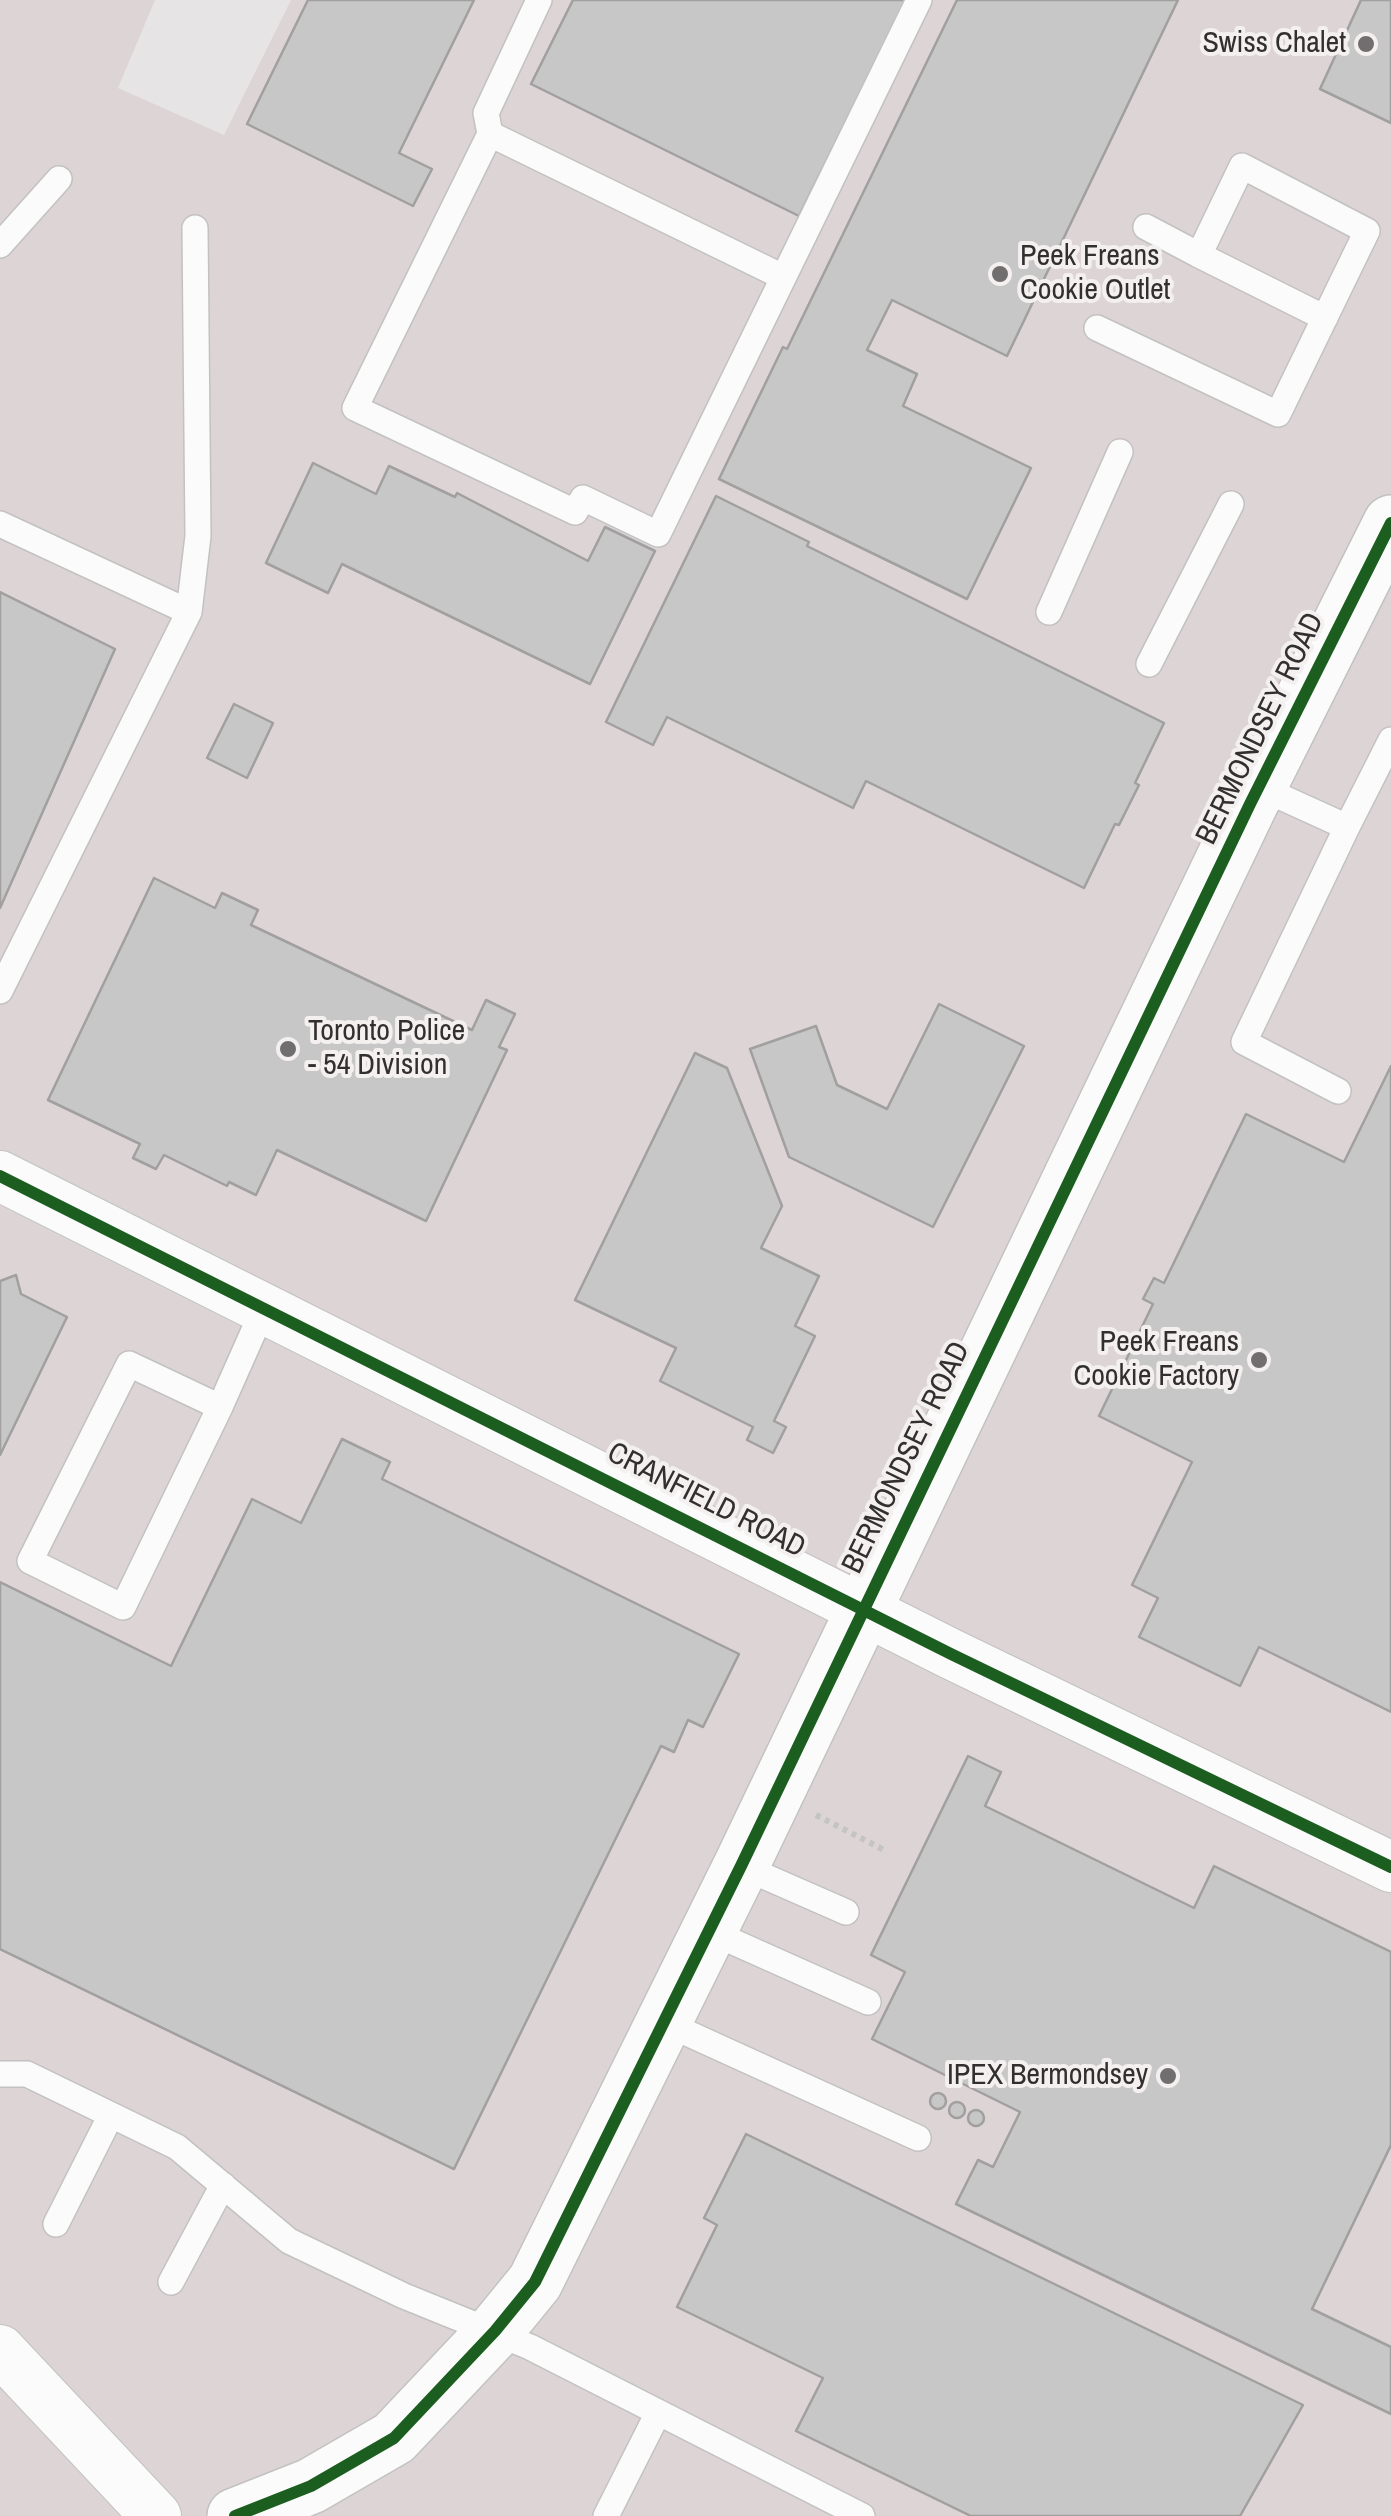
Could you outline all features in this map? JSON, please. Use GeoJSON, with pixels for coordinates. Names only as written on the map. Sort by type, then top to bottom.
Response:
{"type":"FeatureCollection","features":[{"type":"Feature","properties":{"kind":"street","name":"BERMONDSEY ROAD"},"geometry":{"type":"LineString","coordinates":[[235,2516],[311,2486],[394,2438],[496,2331],[536,2282],[1259,787],[1391,524]]}},
{"type":"Feature","properties":{"kind":"street","name":"CRANFIELD ROAD"},"geometry":{"type":"LineString","coordinates":[[0,1176],[862,1608],[1391,1866]]}},
{"type":"Feature","properties":{"kind":"street"},"geometry":{"type":"LineString","coordinates":[[0,2350],[156,2516]]}},
{"type":"Feature","properties":{"kind":"lane"},"geometry":{"type":"LineString","coordinates":[[539,0],[486,113],[490,134],[355,408],[576,512],[582,498],[658,534],[919,0]]}},
{"type":"Feature","properties":{"kind":"lane"},"geometry":{"type":"LineString","coordinates":[[490,134],[783,278]]}},
{"type":"Feature","properties":{"kind":"lane"},"geometry":{"type":"LineString","coordinates":[[1097,328],[1278,414],[1367,231],[1242,166],[1199,255]]}},
{"type":"Feature","properties":{"kind":"lane"},"geometry":{"type":"LineString","coordinates":[[0,245],[60,179]]}},
{"type":"Feature","properties":{"kind":"lane"},"geometry":{"type":"LineString","coordinates":[[1146,226],[1326,318]]}},
{"type":"Feature","properties":{"kind":"lane"},"geometry":{"type":"LineString","coordinates":[[0,992],[189,612],[198,536],[195,228]]}},
{"type":"Feature","properties":{"kind":"lane"},"geometry":{"type":"LineString","coordinates":[[1050,612],[1120,452]]}},
{"type":"Feature","properties":{"kind":"lane"},"geometry":{"type":"LineString","coordinates":[[1148,664],[1231,504]]}},
{"type":"Feature","properties":{"kind":"lane"},"geometry":{"type":"LineString","coordinates":[[0,524],[189,612]]}},
{"type":"Feature","properties":{"kind":"lane"},"geometry":{"type":"LineString","coordinates":[[1338,1091],[1244,1042],[1391,740]]}},
{"type":"Feature","properties":{"kind":"lane"},"geometry":{"type":"LineString","coordinates":[[1259,787],[1347,827]]}},
{"type":"Feature","properties":{"kind":"lane"},"geometry":{"type":"LineString","coordinates":[[220,1407],[129,1364],[30,1560],[123,1606],[220,1407],[264,1308]]}},
{"type":"Feature","properties":{"kind":"lane"},"geometry":{"type":"LineString","coordinates":[[740,1866],[846,1912]]}},
{"type":"Feature","properties":{"kind":"lane"},"geometry":{"type":"LineString","coordinates":[[708,1931],[868,2002]]}},
{"type":"Feature","properties":{"kind":"lane"},"geometry":{"type":"LineString","coordinates":[[664,2022],[918,2138]]}},
{"type":"Feature","properties":{"kind":"lane"},"geometry":{"type":"LineString","coordinates":[[0,2074],[27,2074],[178,2147],[289,2241],[404,2296],[496,2331],[862,2516]]}},
{"type":"Feature","properties":{"kind":"lane"},"geometry":{"type":"LineString","coordinates":[[56,2224],[112,2115]]}},
{"type":"Feature","properties":{"kind":"lane"},"geometry":{"type":"LineString","coordinates":[[171,2282],[223,2185]]}},
{"type":"Feature","properties":{"kind":"lane"},"geometry":{"type":"LineString","coordinates":[[606,2516],[658,2413]]}},
{"type":"Feature","properties":{"kind":"path"},"geometry":{"type":"LineString","coordinates":[[808,1810],[886,1851]]}},
{"type":"Feature","properties":{"kind":"shaded area"},"geometry":{"type":"Polygon","coordinates":[[[0,0],[155,0],[118,88],[224,135],[291,0],[1391,0],[1391,2516],[0,2516],[0,0]]]}},
{"type":"Feature","properties":{"kind":"building"},"geometry":{"type":"Polygon","coordinates":[[[308,0],[474,0],[399,153],[432,169],[413,206],[247,124],[308,0]]]}},
{"type":"Feature","properties":{"kind":"building"},"geometry":{"type":"Polygon","coordinates":[[[573,0],[906,0],[799,216],[531,84],[573,0]]]}},
{"type":"Feature","properties":{"kind":"building"},"geometry":{"type":"Polygon","coordinates":[[[957,0],[1178,0],[1007,356],[892,300],[867,350],[917,374],[903,406],[1031,468],[967,599],[719,479],[783,347],[787,349],[957,0]]]}},
{"type":"Feature","properties":{"kind":"building","name":"Swiss Chalet"},"geometry":{"type":"Polygon","coordinates":[[[1361,0],[1391,0],[1391,123],[1320,89],[1361,0]]]}},
{"type":"Feature","properties":{"kind":"building"},"geometry":{"type":"Polygon","coordinates":[[[313,463],[376,494],[389,466],[455,497],[457,493],[588,561],[605,527],[655,551],[590,684],[342,564],[328,593],[266,563],[313,463]]]}},
{"type":"Feature","properties":{"kind":"building"},"geometry":{"type":"Polygon","coordinates":[[[716,496],[809,542],[807,546],[1164,723],[1135,783],[1139,785],[1084,888],[866,781],[853,808],[667,717],[653,745],[606,722],[716,496]]]}},
{"type":"Feature","properties":{"kind":"building"},"geometry":{"type":"Polygon","coordinates":[[[0,592],[115,649],[0,908],[0,592]]]}},
{"type":"Feature","properties":{"kind":"building"},"geometry":{"type":"Polygon","coordinates":[[[234,704],[273,723],[247,778],[207,758],[234,704]]]}},
{"type":"Feature","properties":{"kind":"building","name":"Toronto Police - 54 Division"},"geometry":{"type":"Polygon","coordinates":[[[154,878],[215,908],[222,893],[258,910],[251,925],[472,1030],[486,1000],[515,1014],[499,1047],[507,1050],[426,1221],[277,1150],[256,1195],[229,1182],[227,1186],[164,1155],[156,1169],[133,1158],[140,1144],[48,1100],[154,878]]]}},
{"type":"Feature","properties":{"kind":"building"},"geometry":{"type":"Polygon","coordinates":[[[939,1004],[1024,1046],[933,1227],[789,1157],[750,1049],[816,1026],[837,1085],[887,1109],[939,1004]]]}},
{"type":"Feature","properties":{"kind":"building"},"geometry":{"type":"Polygon","coordinates":[[[695,1053],[727,1068],[782,1206],[761,1248],[819,1276],[795,1326],[815,1336],[774,1421],[786,1427],[773,1453],[747,1440],[753,1427],[660,1381],[676,1348],[575,1300],[695,1053]]]}},
{"type":"Feature","properties":{"kind":"building","name":"Peek Freans Cookie Factory"},"geometry":{"type":"Polygon","coordinates":[[[1391,1066],[1391,1712],[1259,1647],[1240,1686],[1139,1637],[1158,1598],[1132,1585],[1192,1462],[1099,1416],[1153,1304],[1143,1299],[1154,1278],[1164,1283],[1246,1114],[1344,1162],[1391,1066]]]}},
{"type":"Feature","properties":{"kind":"building"},"geometry":{"type":"Polygon","coordinates":[[[16,1275],[21,1294],[67,1317],[0,1455],[0,1281],[16,1275]]]}},
{"type":"Feature","properties":{"kind":"building"},"geometry":{"type":"Polygon","coordinates":[[[342,1439],[390,1462],[382,1479],[739,1654],[703,1727],[688,1720],[674,1752],[661,1746],[454,2169],[0,1949],[0,1582],[171,1666],[252,1499],[301,1523],[342,1439]]]}},
{"type":"Feature","properties":{"kind":"building","name":"IPEX Bermondsey"},"geometry":{"type":"Polygon","coordinates":[[[968,1756],[1001,1772],[985,1806],[1194,1908],[1214,1866],[1391,1952],[1391,2145],[1312,2309],[1391,2347],[1391,2414],[956,2204],[978,2160],[993,2167],[1020,2112],[872,2039],[905,1972],[871,1955],[968,1756]]]}},
{"type":"Feature","properties":{"kind":"building"},"geometry":{"type":"Polygon","coordinates":[[[938,2093],[946,2101],[938,2109],[930,2101],[938,2093]]]}},
{"type":"Feature","properties":{"kind":"building"},"geometry":{"type":"Polygon","coordinates":[[[957,2102],[965,2110],[957,2118],[949,2110],[957,2102]]]}},
{"type":"Feature","properties":{"kind":"building"},"geometry":{"type":"Polygon","coordinates":[[[976,2110],[984,2118],[976,2126],[968,2118],[976,2110]]]}},
{"type":"Feature","properties":{"kind":"building"},"geometry":{"type":"Polygon","coordinates":[[[746,2134],[1303,2405],[1240,2516],[971,2516],[796,2431],[823,2378],[677,2307],[717,2225],[704,2218],[746,2134]]]}},
{"type":"Feature","properties":{"kind":"cycle path"},"geometry":{"type":"LineString","coordinates":[[235,2516],[311,2486],[394,2438],[495,2331],[535,2282],[741,1866],[1250,804],[1391,523]]}},
{"type":"Feature","properties":{"kind":"cycle path"},"geometry":{"type":"LineString","coordinates":[[0,1176],[951,1654],[1391,1867]]}},
{"type":"Feature","properties":{"kind":"place","name":"Swiss Chalet"},"geometry":{"type":"Point","coordinates":[1366,44]}},
{"type":"Feature","properties":{"kind":"place","name":"Peek Freans Cookie Outlet"},"geometry":{"type":"Point","coordinates":[1000,274]}},
{"type":"Feature","properties":{"kind":"place","name":"Toronto Police - 54 Division"},"geometry":{"type":"Point","coordinates":[288,1049]}},
{"type":"Feature","properties":{"kind":"place","name":"Peek Freans Cookie Factory"},"geometry":{"type":"Point","coordinates":[1259,1360]}},
{"type":"Feature","properties":{"kind":"place","name":"IPEX Bermondsey"},"geometry":{"type":"Point","coordinates":[1168,2076]}}]}
